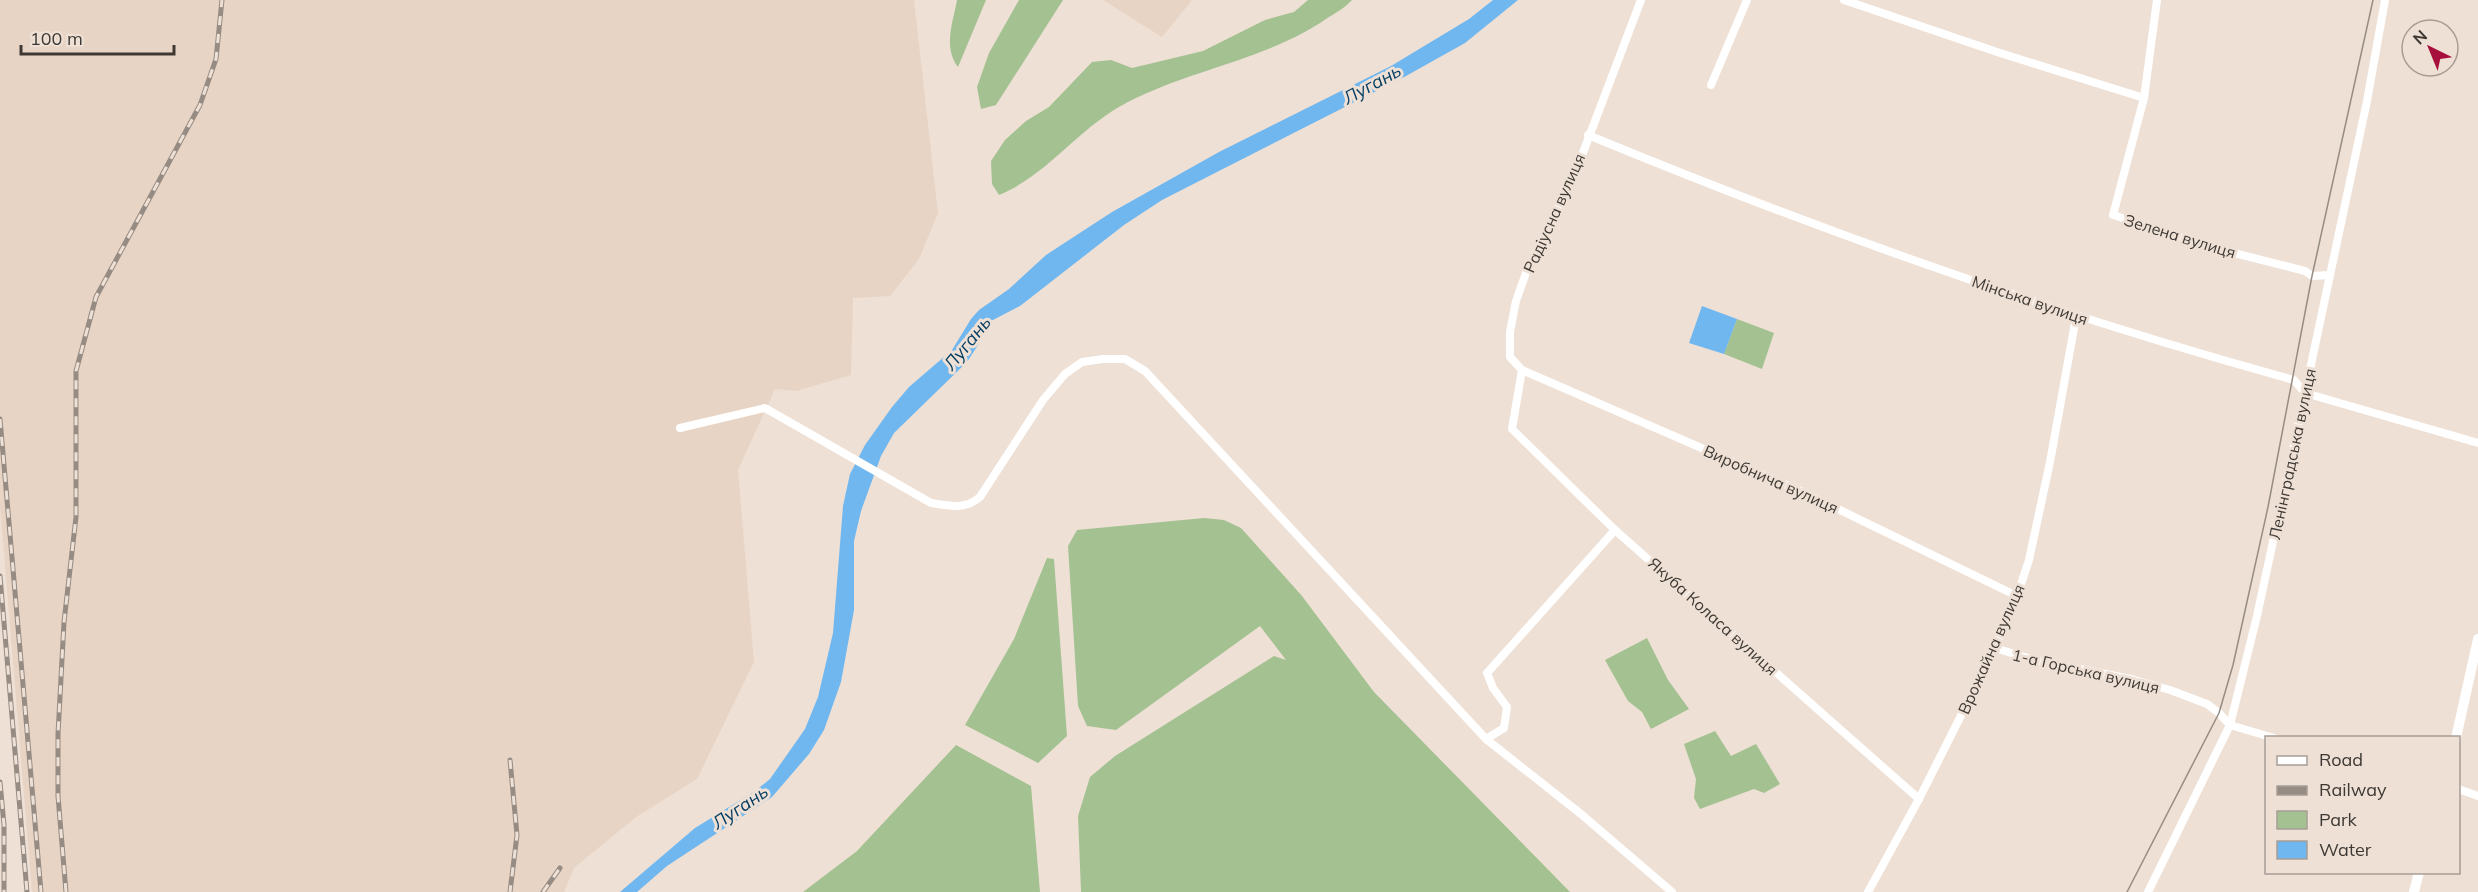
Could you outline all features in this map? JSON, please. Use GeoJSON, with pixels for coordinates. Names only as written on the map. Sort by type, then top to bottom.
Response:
{"type":"FeatureCollection","features":[{"type":"Feature","properties":{"kind":"street","name":"Радіусна вулиця"},"geometry":{"type":"LineString","coordinates":[[1522,370],[1510,357],[1509,332],[1516,301],[1527,270],[1576,171],[1641,0]]}},
{"type":"Feature","properties":{"kind":"street"},"geometry":{"type":"LineString","coordinates":[[1710,85],[1747,0]]}},
{"type":"Feature","properties":{"kind":"street"},"geometry":{"type":"LineString","coordinates":[[1844,0],[2000,53],[2144,98]]}},
{"type":"Feature","properties":{"kind":"street","name":"Зелена вулиця"},"geometry":{"type":"LineString","coordinates":[[2157,0],[2144,98],[2113,215],[2222,250],[2305,271],[2312,276],[2329,275]]}},
{"type":"Feature","properties":{"kind":"street","name":"Ленінградська вулиця"},"geometry":{"type":"LineString","coordinates":[[2148,892],[2230,725],[2257,616],[2306,393],[2367,101],[2385,0]]}},
{"type":"Feature","properties":{"kind":"street","name":"Мінська вулиця"},"geometry":{"type":"LineString","coordinates":[[1588,135],[1719,189],[2076,316],[2294,380],[2306,393],[2478,443]]}},
{"type":"Feature","properties":{"kind":"street","name":"Врожайна вулиця"},"geometry":{"type":"LineString","coordinates":[[1868,892],[1919,799],[1995,648],[2017,596],[2029,560],[2050,462],[2076,316]]}},
{"type":"Feature","properties":{"kind":"street"},"geometry":{"type":"LineString","coordinates":[[680,428],[765,408],[931,503],[955,507],[970,506],[980,497],[1043,400],[1065,374],[1082,362],[1125,359],[1145,371],[1486,739],[1581,814],[1672,892]]}},
{"type":"Feature","properties":{"kind":"street","name":"Якуба Коласа вулиця"},"geometry":{"type":"LineString","coordinates":[[1522,370],[1512,429],[1615,530],[1919,799]]}},
{"type":"Feature","properties":{"kind":"street","name":"Виробнича вулиця"},"geometry":{"type":"LineString","coordinates":[[1522,370],[1805,493],[2017,596]]}},
{"type":"Feature","properties":{"kind":"street"},"geometry":{"type":"LineString","coordinates":[[1486,739],[1504,728],[1507,707],[1493,688],[1487,673],[1615,530]]}},
{"type":"Feature","properties":{"kind":"street"},"geometry":{"type":"LineString","coordinates":[[2456,736],[2478,639]]}},
{"type":"Feature","properties":{"kind":"street","name":"1-а Горська вулиця"},"geometry":{"type":"LineString","coordinates":[[1995,648],[2034,660],[2131,679],[2170,690],[2207,705],[2219,712],[2230,725],[2267,736]]}},
{"type":"Feature","properties":{"kind":"street"},"geometry":{"type":"LineString","coordinates":[[2460,790],[2478,796]]}},
{"type":"Feature","properties":{"kind":"street"},"geometry":{"type":"LineString","coordinates":[[2414,892],[2419,874]]}},
{"type":"Feature","properties":{"kind":"shaded area"},"geometry":{"type":"Polygon","coordinates":[[[0,0],[914,0],[938,213],[919,259],[890,296],[853,298],[851,375],[796,391],[775,389],[738,470],[754,662],[697,779],[636,817],[574,868],[564,892],[32,892],[0,505],[0,0]]]}},
{"type":"Feature","properties":{"kind":"shaded area"},"geometry":{"type":"Polygon","coordinates":[[[1103,0],[1192,0],[1162,37],[1103,0]]]}},
{"type":"Feature","properties":{"kind":"green space"},"geometry":{"type":"Polygon","coordinates":[[[957,0],[986,0],[958,67],[953,59],[950,43],[957,0]]]}},
{"type":"Feature","properties":{"kind":"green space"},"geometry":{"type":"Polygon","coordinates":[[[1019,0],[1063,0],[996,105],[981,109],[977,87],[989,53],[1019,0]]]}},
{"type":"Feature","properties":{"kind":"green space"},"geometry":{"type":"Polygon","coordinates":[[[1308,0],[1352,0],[1326,19],[1279,45],[1178,81],[1128,102],[1094,124],[1049,163],[1017,186],[999,195],[992,184],[991,161],[1005,140],[1026,121],[1049,107],[1092,62],[1111,60],[1132,68],[1203,51],[1265,20],[1294,12],[1308,0]]]}},
{"type":"Feature","properties":{"kind":"green space"},"geometry":{"type":"Polygon","coordinates":[[[1737,319],[1774,333],[1762,369],[1724,354],[1737,319]]]}},
{"type":"Feature","properties":{"kind":"green space"},"geometry":{"type":"Polygon","coordinates":[[[1204,518],[1224,520],[1241,528],[1302,596],[1374,692],[1570,892],[1081,892],[1078,816],[1090,777],[1115,756],[1274,656],[1286,660],[1260,626],[1116,730],[1087,726],[1078,706],[1068,546],[1077,530],[1204,518]]]}},
{"type":"Feature","properties":{"kind":"green space"},"geometry":{"type":"Polygon","coordinates":[[[1047,558],[1054,559],[1067,736],[1038,763],[965,725],[1014,639],[1047,558]]]}},
{"type":"Feature","properties":{"kind":"green space"},"geometry":{"type":"Polygon","coordinates":[[[1647,638],[1668,680],[1689,709],[1651,729],[1642,712],[1628,701],[1605,660],[1647,638]]]}},
{"type":"Feature","properties":{"kind":"green space"},"geometry":{"type":"Polygon","coordinates":[[[1715,731],[1731,756],[1756,744],[1780,784],[1764,793],[1754,789],[1700,809],[1694,798],[1696,779],[1684,744],[1715,731]]]}},
{"type":"Feature","properties":{"kind":"green space"},"geometry":{"type":"Polygon","coordinates":[[[956,745],[1031,786],[1040,892],[803,892],[857,851],[956,745]]]}},
{"type":"Feature","properties":{"kind":"water","name":"Лугань"},"geometry":{"type":"Polygon","coordinates":[[[1493,0],[1518,0],[1465,43],[1406,76],[1162,200],[1124,225],[1020,306],[991,321],[981,333],[978,345],[967,362],[894,433],[881,456],[861,511],[854,541],[854,610],[841,682],[824,730],[809,754],[772,797],[667,866],[637,892],[620,892],[695,828],[755,791],[770,779],[805,729],[818,697],[833,633],[843,506],[850,474],[865,445],[892,407],[909,387],[952,350],[979,310],[1009,289],[1046,255],[1112,212],[1219,152],[1391,66],[1469,19],[1493,0]]]}},
{"type":"Feature","properties":{"kind":"water"},"geometry":{"type":"Polygon","coordinates":[[[1702,306],[1737,319],[1724,354],[1689,343],[1702,306]]]}},
{"type":"Feature","properties":{"kind":"tram line"},"geometry":{"type":"LineString","coordinates":[[2127,892],[2219,713],[2233,665],[2268,507],[2312,276],[2373,0]]}},
{"type":"Feature","properties":{"kind":"railway"},"geometry":{"type":"LineString","coordinates":[[66,892],[58,796],[58,734],[64,622],[76,517],[76,371],[96,297],[200,105],[216,59],[222,0]]}},
{"type":"Feature","properties":{"kind":"railway"},"geometry":{"type":"LineString","coordinates":[[0,419],[41,892]]}},
{"type":"Feature","properties":{"kind":"railway"},"geometry":{"type":"LineString","coordinates":[[0,576],[27,892]]}},
{"type":"Feature","properties":{"kind":"railway"},"geometry":{"type":"LineString","coordinates":[[510,760],[517,835],[510,892]]}},
{"type":"Feature","properties":{"kind":"railway"},"geometry":{"type":"LineString","coordinates":[[0,782],[4,825],[4,892]]}},
{"type":"Feature","properties":{"kind":"railway"},"geometry":{"type":"LineString","coordinates":[[543,892],[560,868]]}}]}
